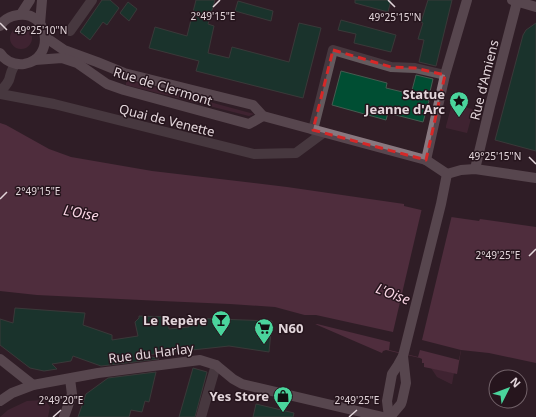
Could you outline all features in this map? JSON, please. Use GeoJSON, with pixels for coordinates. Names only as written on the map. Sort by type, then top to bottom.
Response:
{"type":"FeatureCollection","features":[{"type":"Feature","properties":{"kind":"main road"},"geometry":{"type":"LineString","coordinates":[[21,14],[30,0]]}},
{"type":"Feature","properties":{"kind":"main road"},"geometry":{"type":"LineString","coordinates":[[40,24],[42,0]]}},
{"type":"Feature","properties":{"kind":"main road"},"geometry":{"type":"LineString","coordinates":[[426,160],[445,75],[467,0]]}},
{"type":"Feature","properties":{"kind":"main road"},"geometry":{"type":"LineString","coordinates":[[515,1],[536,7]]}},
{"type":"Feature","properties":{"kind":"main road","name":"Rue d'Amiens"},"geometry":{"type":"LineString","coordinates":[[476,169],[515,1]]}},
{"type":"Feature","properties":{"kind":"main road"},"geometry":{"type":"LineString","coordinates":[[1,24],[7,18],[21,14],[35,19],[40,24],[44,30],[45,44],[39,56],[34,60]]}},
{"type":"Feature","properties":{"kind":"main road","name":"Rue de Clermont"},"geometry":{"type":"LineString","coordinates":[[45,37],[64,50],[124,73],[253,105],[263,116],[426,160],[447,174]]}},
{"type":"Feature","properties":{"kind":"main road"},"geometry":{"type":"LineString","coordinates":[[0,53],[8,61],[16,64]]}},
{"type":"Feature","properties":{"kind":"main road","name":"Rue de Clermont"},"geometry":{"type":"LineString","coordinates":[[16,64],[29,63],[34,60],[62,58],[76,63],[107,84],[249,124],[263,116]]}},
{"type":"Feature","properties":{"kind":"main road"},"geometry":{"type":"LineString","coordinates":[[390,417],[387,401],[392,374],[403,356],[442,204],[447,174],[461,170],[476,169],[536,178]]}},
{"type":"Feature","properties":{"kind":"main road"},"geometry":{"type":"LineString","coordinates":[[390,417],[401,404],[406,383],[403,356]]}},
{"type":"Feature","properties":{"kind":"main road"},"geometry":{"type":"LineString","coordinates":[[0,359],[33,385]]}},
{"type":"Feature","properties":{"kind":"main road","name":"Rue du Harlay"},"geometry":{"type":"LineString","coordinates":[[0,401],[12,393],[33,385],[98,373],[200,360],[216,365],[233,379],[242,384],[383,417]]}},
{"type":"Feature","properties":{"kind":"main road"},"geometry":{"type":"LineString","coordinates":[[64,417],[72,394],[70,379]]}},
{"type":"Feature","properties":{"kind":"street"},"geometry":{"type":"LineString","coordinates":[[70,31],[92,0]]}},
{"type":"Feature","properties":{"kind":"street"},"geometry":{"type":"LineString","coordinates":[[318,131],[333,50],[391,67],[415,68],[445,75]]}},
{"type":"Feature","properties":{"kind":"street","name":"Quai de Venette"},"geometry":{"type":"LineString","coordinates":[[0,92],[4,88],[9,79],[12,68],[16,64]]}},
{"type":"Feature","properties":{"kind":"street","name":"Quai de Venette"},"geometry":{"type":"LineString","coordinates":[[0,92],[254,154],[296,153],[318,131]]}},
{"type":"Feature","properties":{"kind":"street"},"geometry":{"type":"LineString","coordinates":[[201,417],[216,365]]}},
{"type":"Feature","properties":{"kind":"highlighted area"},"geometry":{"type":"Polygon","coordinates":[[[333,50],[391,67],[415,68],[445,75],[426,160],[313,130],[333,50]]]}},
{"type":"Feature","properties":{"kind":"shaded area"},"geometry":{"type":"Polygon","coordinates":[[[21,27],[29,30],[32,38],[29,46],[21,49],[13,46],[10,38],[13,30],[21,27]]]}},
{"type":"Feature","properties":{"kind":"shaded area"},"geometry":{"type":"Polygon","coordinates":[[[128,80],[254,114],[249,116],[126,85],[128,80]]]}},
{"type":"Feature","properties":{"kind":"shaded area"},"geometry":{"type":"Polygon","coordinates":[[[452,104],[472,109],[473,111],[467,133],[446,128],[452,104]]]}},
{"type":"Feature","properties":{"kind":"shaded area"},"geometry":{"type":"Polygon","coordinates":[[[431,368],[454,373],[452,384],[437,377],[431,368]]]}},
{"type":"Feature","properties":{"kind":"shaded area"},"geometry":{"type":"Polygon","coordinates":[[[43,400],[50,407],[48,417],[0,417],[8,410],[27,401],[43,400]]]}},
{"type":"Feature","properties":{"kind":"water","name":"L'Oise"},"geometry":{"type":"Polygon","coordinates":[[[0,123],[49,149],[71,157],[152,171],[287,187],[404,204],[404,206],[451,217],[479,221],[480,219],[536,227],[536,363],[489,353],[461,350],[457,374],[424,367],[424,363],[422,363],[422,359],[420,358],[386,350],[382,353],[315,324],[312,317],[275,307],[37,295],[0,291],[0,123]]]}},
{"type":"Feature","properties":{"kind":"pier"},"geometry":{"type":"Polygon","coordinates":[[[422,208],[452,215],[422,340],[461,350],[459,360],[420,350],[418,357],[389,350],[390,342],[317,324],[313,325],[314,322],[311,318],[299,315],[316,315],[393,332],[422,208]]]}},
{"type":"Feature","properties":{"kind":"building"},"geometry":{"type":"Polygon","coordinates":[[[102,0],[110,0],[119,8],[107,25],[103,22],[90,40],[80,32],[102,0]]]}},
{"type":"Feature","properties":{"kind":"building"},"geometry":{"type":"Polygon","coordinates":[[[196,0],[215,0],[208,24],[214,26],[208,53],[229,58],[232,47],[289,62],[299,23],[321,28],[303,98],[196,71],[199,61],[149,48],[155,27],[187,36],[196,0]]]}},
{"type":"Feature","properties":{"kind":"building"},"geometry":{"type":"Polygon","coordinates":[[[355,0],[391,0],[388,12],[355,3],[355,0]]]}},
{"type":"Feature","properties":{"kind":"building"},"geometry":{"type":"Polygon","coordinates":[[[428,0],[452,0],[436,66],[419,62],[424,40],[418,39],[423,23],[421,22],[428,0]]]}},
{"type":"Feature","properties":{"kind":"building"},"geometry":{"type":"Polygon","coordinates":[[[238,1],[273,11],[271,21],[235,11],[238,1]]]}},
{"type":"Feature","properties":{"kind":"building"},"geometry":{"type":"Polygon","coordinates":[[[128,2],[137,9],[129,21],[120,13],[128,2]]]}},
{"type":"Feature","properties":{"kind":"building"},"geometry":{"type":"Polygon","coordinates":[[[341,20],[396,35],[391,52],[354,43],[356,34],[338,30],[341,20]]]}},
{"type":"Feature","properties":{"kind":"building"},"geometry":{"type":"Polygon","coordinates":[[[536,23],[536,151],[495,140],[523,35],[526,30],[536,23]]]}},
{"type":"Feature","properties":{"kind":"building"},"geometry":{"type":"Polygon","coordinates":[[[341,71],[387,83],[386,88],[411,94],[416,75],[433,79],[423,122],[388,113],[386,120],[332,105],[341,71]]]}},
{"type":"Feature","properties":{"kind":"building"},"geometry":{"type":"Polygon","coordinates":[[[15,308],[85,313],[83,325],[112,335],[112,340],[138,336],[135,322],[139,316],[168,317],[169,329],[189,327],[189,318],[272,321],[269,352],[229,346],[146,355],[159,359],[101,366],[73,356],[71,361],[52,364],[57,369],[44,371],[30,368],[0,345],[0,319],[13,323],[15,308]]]}},
{"type":"Feature","properties":{"kind":"building"},"geometry":{"type":"Polygon","coordinates":[[[193,368],[207,372],[195,417],[179,417],[193,368]]]}},
{"type":"Feature","properties":{"kind":"building"},"geometry":{"type":"Polygon","coordinates":[[[156,372],[149,402],[145,401],[142,412],[131,410],[129,417],[78,417],[86,394],[108,378],[156,372]]]}},
{"type":"Feature","properties":{"kind":"building"},"geometry":{"type":"Polygon","coordinates":[[[256,404],[294,413],[293,417],[253,417],[256,404]]]}},
{"type":"Feature","properties":{"kind":"place","name":"Statue Jeanne d'Arc"},"geometry":{"type":"Point","coordinates":[459,118]}},
{"type":"Feature","properties":{"kind":"place","name":"Le Repère"},"geometry":{"type":"Point","coordinates":[221,337]}},
{"type":"Feature","properties":{"kind":"place","name":"N60"},"geometry":{"type":"Point","coordinates":[264,345]}},
{"type":"Feature","properties":{"kind":"place","name":"Yes Store"},"geometry":{"type":"Point","coordinates":[283,413]}}]}
